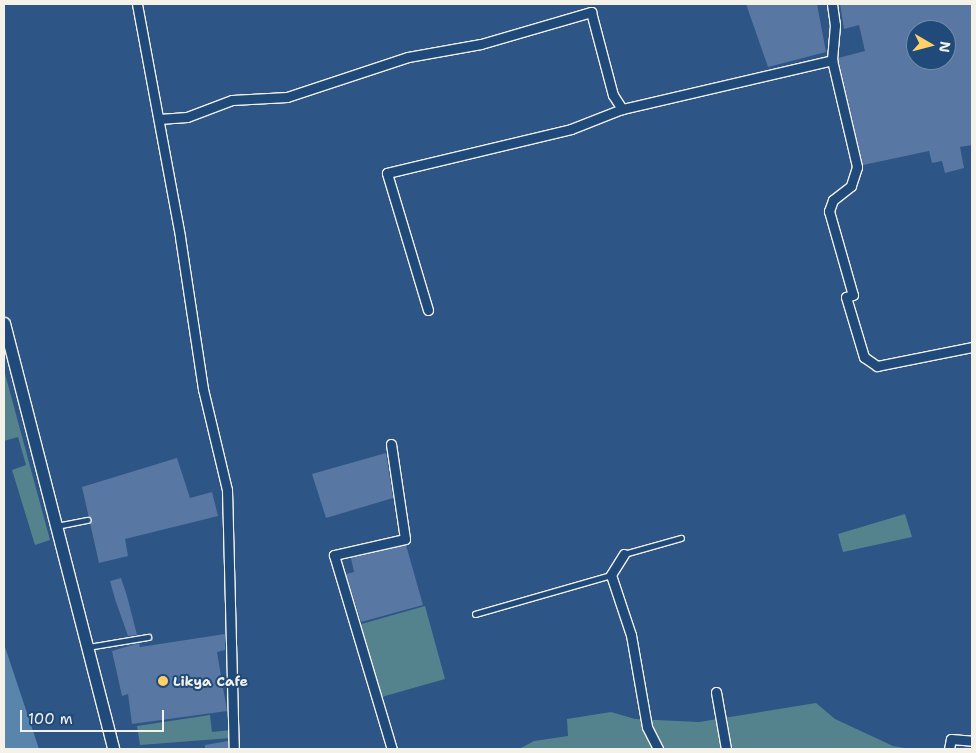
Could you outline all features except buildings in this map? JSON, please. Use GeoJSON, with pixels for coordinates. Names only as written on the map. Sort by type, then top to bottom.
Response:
{"type":"FeatureCollection","features":[{"type":"Feature","properties":{"kind":"street"},"geometry":{"type":"LineString","coordinates":[[137,4],[159,119],[203,389],[227,490],[234,749]]}},
{"type":"Feature","properties":{"kind":"street"},"geometry":{"type":"LineString","coordinates":[[832,4],[835,24],[832,60],[857,167],[851,186],[833,200],[829,211],[853,295],[846,297],[864,357],[877,366],[972,347]]}},
{"type":"Feature","properties":{"kind":"street"},"geometry":{"type":"LineString","coordinates":[[159,119],[187,117],[232,100],[287,96],[408,57],[482,44],[591,12],[613,95],[622,109]]}},
{"type":"Feature","properties":{"kind":"street"},"geometry":{"type":"LineString","coordinates":[[428,310],[387,172],[571,128],[622,109],[832,60]]}},
{"type":"Feature","properties":{"kind":"street"},"geometry":{"type":"LineString","coordinates":[[4,323],[113,749]]}},
{"type":"Feature","properties":{"kind":"street"},"geometry":{"type":"LineString","coordinates":[[391,444],[405,539],[334,554],[392,749]]}},
{"type":"Feature","properties":{"kind":"street"},"geometry":{"type":"LineString","coordinates":[[624,554],[611,575],[631,635],[647,727],[658,749]]}},
{"type":"Feature","properties":{"kind":"street"},"geometry":{"type":"LineString","coordinates":[[716,692],[726,749]]}},
{"type":"Feature","properties":{"kind":"street"},"geometry":{"type":"LineString","coordinates":[[949,749],[951,739],[972,741]]}},
{"type":"Feature","properties":{"kind":"lane"},"geometry":{"type":"LineString","coordinates":[[56,526],[87,520]]}},
{"type":"Feature","properties":{"kind":"lane"},"geometry":{"type":"LineString","coordinates":[[624,554],[682,538]]}},
{"type":"Feature","properties":{"kind":"lane"},"geometry":{"type":"LineString","coordinates":[[475,614],[611,575]]}},
{"type":"Feature","properties":{"kind":"lane"},"geometry":{"type":"LineString","coordinates":[[87,647],[148,637]]}},
{"type":"Feature","properties":{"kind":"green space"},"geometry":{"type":"Polygon","coordinates":[[[4,370],[50,540],[35,545],[12,470],[26,465],[18,437],[4,441],[4,370]]]}},
{"type":"Feature","properties":{"kind":"green space"},"geometry":{"type":"Polygon","coordinates":[[[905,514],[912,537],[843,552],[838,534],[905,514]]]}},
{"type":"Feature","properties":{"kind":"green space"},"geometry":{"type":"Polygon","coordinates":[[[425,606],[445,679],[378,698],[358,625],[425,606]]]}},
{"type":"Feature","properties":{"kind":"green space"},"geometry":{"type":"Polygon","coordinates":[[[816,703],[835,719],[893,746],[910,749],[519,749],[534,741],[568,736],[567,719],[611,712],[635,719],[699,722],[816,703]]]}},
{"type":"Feature","properties":{"kind":"green space"},"geometry":{"type":"Polygon","coordinates":[[[210,715],[212,732],[231,730],[231,738],[140,745],[137,726],[210,715]]]}},
{"type":"Feature","properties":{"kind":"water"},"geometry":{"type":"Polygon","coordinates":[[[4,644],[39,749],[4,749],[4,644]]]}},
{"type":"Feature","properties":{"kind":"place","name":"Likya Cafe"},"geometry":{"type":"Point","coordinates":[163,681]}}]}
